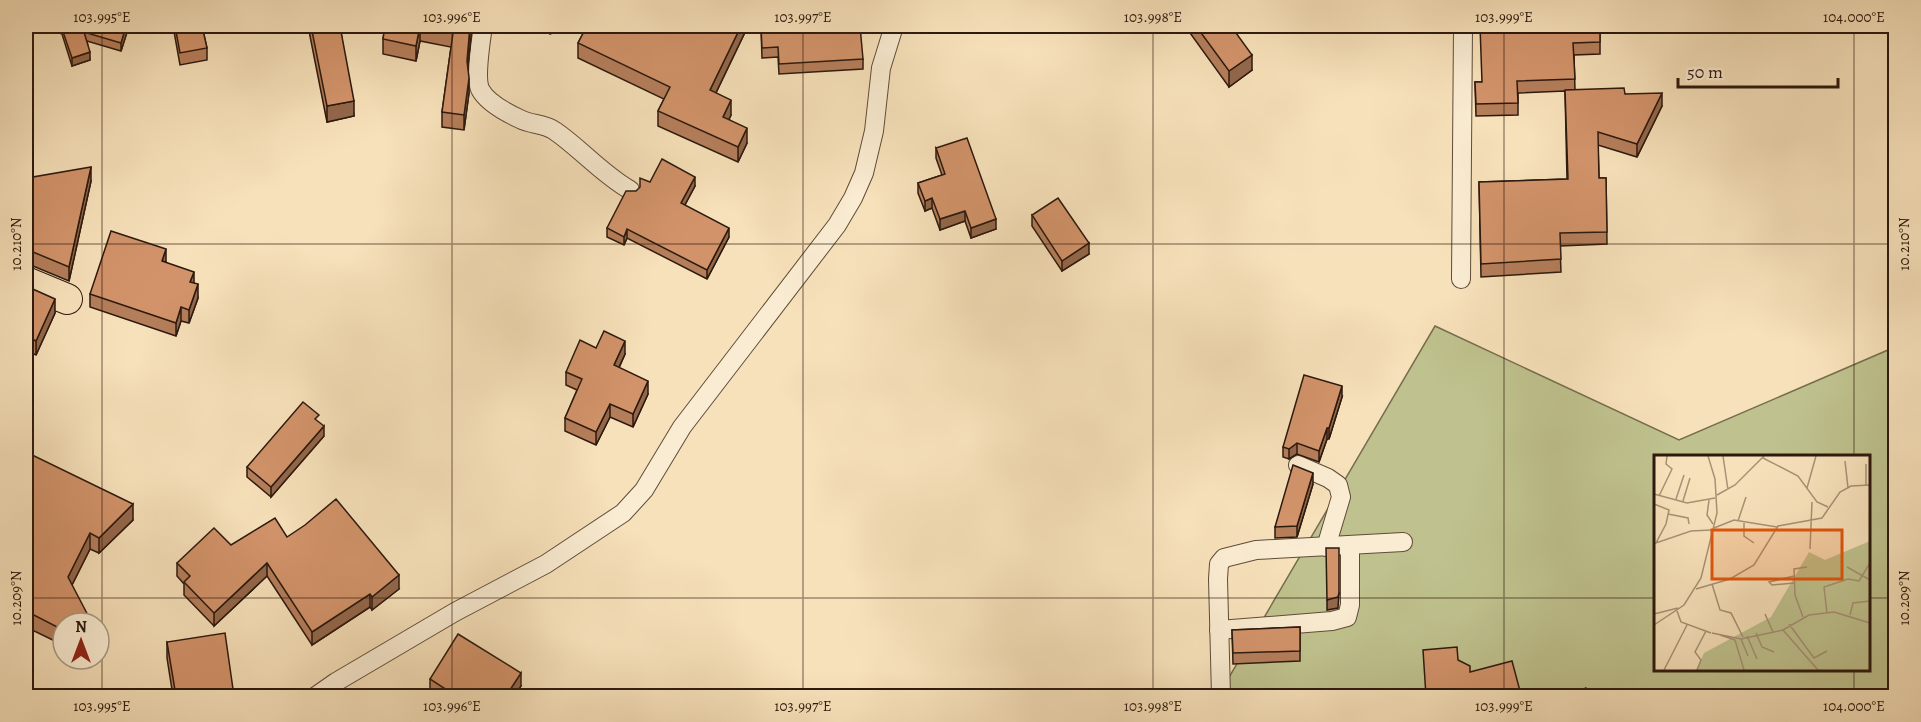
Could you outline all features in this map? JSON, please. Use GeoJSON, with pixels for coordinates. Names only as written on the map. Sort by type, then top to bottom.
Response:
{"type":"FeatureCollection","features":[{"type":"Feature","properties":{"kind":"main road"},"geometry":{"type":"LineString","coordinates":[[26,282],[67,298]]}},
{"type":"Feature","properties":{"kind":"street"},"geometry":{"type":"LineString","coordinates":[[483,26],[479,55],[480,88],[491,103],[522,120],[549,127],[568,140],[612,180],[630,190]]}},
{"type":"Feature","properties":{"kind":"street"},"geometry":{"type":"LineString","coordinates":[[316,696],[455,612],[546,564],[623,513],[644,490],[681,427],[837,225],[853,198],[874,130],[881,68],[894,26]]}},
{"type":"Feature","properties":{"kind":"street"},"geometry":{"type":"LineString","coordinates":[[1461,279],[1463,26]]}},
{"type":"Feature","properties":{"kind":"street"},"geometry":{"type":"LineString","coordinates":[[1298,465],[1338,485],[1341,497],[1326,546]]}},
{"type":"Feature","properties":{"kind":"street"},"geometry":{"type":"LineString","coordinates":[[1221,696],[1218,579],[1219,564],[1224,558],[1256,550],[1403,542]]}},
{"type":"Feature","properties":{"kind":"street"},"geometry":{"type":"LineString","coordinates":[[1219,630],[1332,621],[1347,617],[1350,605],[1350,545]]}},
{"type":"Feature","properties":{"kind":"green space"},"geometry":{"type":"Polygon","coordinates":[[[1435,326],[1679,440],[1895,347],[1895,696],[1218,696],[1435,326]]]}},
{"type":"Feature","properties":{"kind":"building"},"geometry":{"type":"Polygon","coordinates":[[[61,26],[126,26],[121,43],[84,32],[90,52],[72,58],[61,26]]]}},
{"type":"Feature","properties":{"kind":"building"},"geometry":{"type":"Polygon","coordinates":[[[175,26],[202,26],[207,48],[180,53],[175,26]]]}},
{"type":"Feature","properties":{"kind":"building"},"geometry":{"type":"Polygon","coordinates":[[[311,26],[340,26],[354,101],[327,106],[311,26]]]}},
{"type":"Feature","properties":{"kind":"building"},"geometry":{"type":"Polygon","coordinates":[[[385,26],[420,26],[416,46],[383,39],[385,26]]]}},
{"type":"Feature","properties":{"kind":"building"},"geometry":{"type":"Polygon","coordinates":[[[420,26],[470,26],[467,61],[469,78],[464,115],[442,112],[453,33],[420,26]]]}},
{"type":"Feature","properties":{"kind":"building"},"geometry":{"type":"Polygon","coordinates":[[[587,26],[741,26],[710,90],[731,100],[723,117],[747,128],[738,147],[658,111],[670,87],[578,43],[587,26]]]}},
{"type":"Feature","properties":{"kind":"building"},"geometry":{"type":"Polygon","coordinates":[[[860,26],[863,59],[779,64],[778,47],[762,48],[761,27],[860,26]]]}},
{"type":"Feature","properties":{"kind":"building"},"geometry":{"type":"Polygon","coordinates":[[[1196,26],[1231,26],[1252,55],[1229,71],[1196,26]]]}},
{"type":"Feature","properties":{"kind":"building"},"geometry":{"type":"Polygon","coordinates":[[[1480,26],[1600,26],[1600,42],[1573,43],[1575,79],[1517,81],[1518,103],[1476,104],[1475,82],[1482,82],[1480,26]]]}},
{"type":"Feature","properties":{"kind":"building"},"geometry":{"type":"Polygon","coordinates":[[[1624,88],[1625,94],[1662,93],[1637,144],[1598,132],[1599,178],[1606,178],[1607,232],[1560,233],[1561,259],[1481,264],[1479,182],[1568,179],[1565,90],[1624,88]]]}},
{"type":"Feature","properties":{"kind":"building"},"geometry":{"type":"Polygon","coordinates":[[[967,138],[996,219],[971,228],[965,211],[940,219],[932,198],[925,201],[918,183],[945,174],[936,148],[967,138]]]}},
{"type":"Feature","properties":{"kind":"building"},"geometry":{"type":"Polygon","coordinates":[[[662,159],[695,177],[681,203],[729,228],[707,270],[627,229],[624,237],[607,228],[626,191],[636,191],[640,187],[640,178],[650,182],[662,159]]]}},
{"type":"Feature","properties":{"kind":"building"},"geometry":{"type":"Polygon","coordinates":[[[91,167],[69,267],[26,251],[26,192],[30,193],[33,177],[91,167]]]}},
{"type":"Feature","properties":{"kind":"building"},"geometry":{"type":"Polygon","coordinates":[[[1058,198],[1089,243],[1062,261],[1032,215],[1058,198]]]}},
{"type":"Feature","properties":{"kind":"building"},"geometry":{"type":"Polygon","coordinates":[[[111,231],[166,249],[162,261],[194,272],[190,282],[198,284],[189,310],[181,307],[176,323],[90,294],[111,231]]]}},
{"type":"Feature","properties":{"kind":"building"},"geometry":{"type":"Polygon","coordinates":[[[26,286],[55,299],[36,341],[26,336],[26,286]]]}},
{"type":"Feature","properties":{"kind":"building"},"geometry":{"type":"Polygon","coordinates":[[[604,331],[625,341],[614,365],[648,381],[633,414],[610,404],[596,432],[565,418],[582,379],[566,372],[580,340],[596,348],[604,331]]]}},
{"type":"Feature","properties":{"kind":"building"},"geometry":{"type":"Polygon","coordinates":[[[1304,375],[1342,386],[1319,451],[1297,443],[1289,449],[1283,447],[1304,375]]]}},
{"type":"Feature","properties":{"kind":"building"},"geometry":{"type":"Polygon","coordinates":[[[303,402],[319,415],[315,419],[324,426],[271,487],[247,467],[303,402]]]}},
{"type":"Feature","properties":{"kind":"building"},"geometry":{"type":"Polygon","coordinates":[[[26,452],[133,504],[99,538],[90,533],[68,577],[86,611],[51,611],[51,624],[26,611],[26,452]]]}},
{"type":"Feature","properties":{"kind":"building"},"geometry":{"type":"Polygon","coordinates":[[[1293,465],[1313,473],[1297,526],[1275,527],[1293,465]]]}},
{"type":"Feature","properties":{"kind":"building"},"geometry":{"type":"Polygon","coordinates":[[[336,499],[399,575],[372,597],[370,594],[312,632],[267,563],[214,613],[184,582],[190,576],[177,563],[214,528],[231,545],[275,518],[287,537],[336,499]]]}},
{"type":"Feature","properties":{"kind":"building"},"geometry":{"type":"Polygon","coordinates":[[[1326,548],[1339,548],[1339,593],[1338,597],[1327,600],[1326,548]]]}},
{"type":"Feature","properties":{"kind":"building"},"geometry":{"type":"Polygon","coordinates":[[[1300,627],[1300,651],[1233,653],[1232,630],[1300,627]]]}},
{"type":"Feature","properties":{"kind":"building"},"geometry":{"type":"Polygon","coordinates":[[[225,633],[234,696],[176,696],[167,642],[225,633]]]}},
{"type":"Feature","properties":{"kind":"building"},"geometry":{"type":"Polygon","coordinates":[[[458,634],[521,673],[506,696],[447,696],[450,692],[430,679],[458,634]]]}},
{"type":"Feature","properties":{"kind":"building"},"geometry":{"type":"Polygon","coordinates":[[[1457,647],[1458,660],[1470,666],[1470,672],[1512,661],[1520,691],[1499,696],[1426,696],[1423,650],[1457,647]]]}},
{"type":"Feature","properties":{"kind":"building"},"geometry":{"type":"Polygon","coordinates":[[[1586,688],[1590,696],[1568,695],[1586,688]]]}}]}
